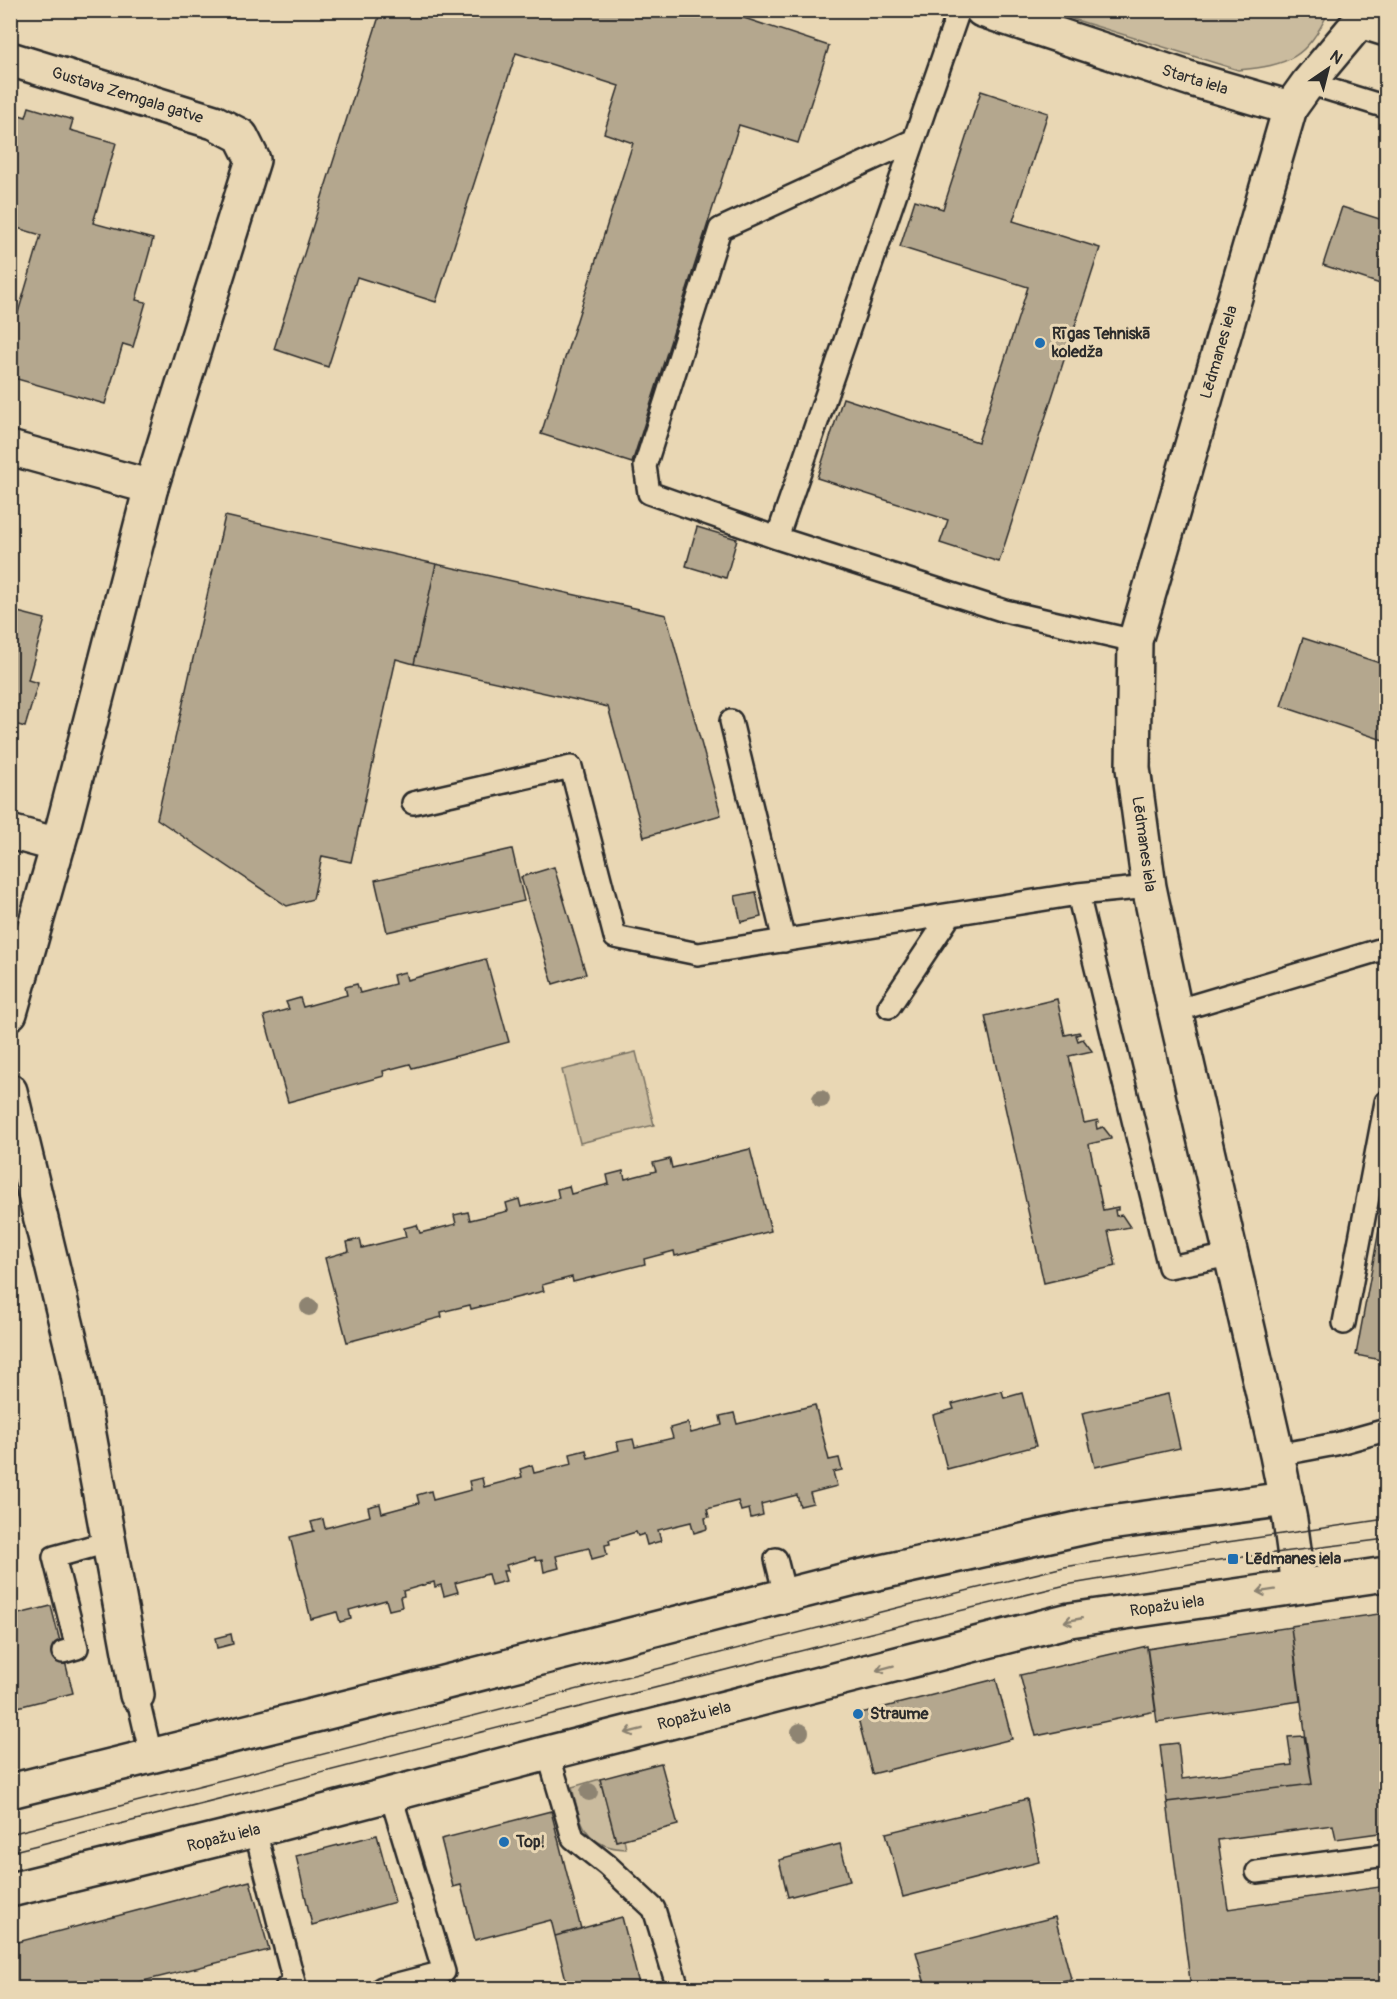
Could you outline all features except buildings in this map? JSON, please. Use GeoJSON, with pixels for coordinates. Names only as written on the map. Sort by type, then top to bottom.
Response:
{"type":"FeatureCollection","features":[{"type":"Feature","properties":{"kind":"street","name":"Starta iela"},"geometry":{"type":"LineString","coordinates":[[982,10],[1191,79],[1299,96]]}},
{"type":"Feature","properties":{"kind":"street"},"geometry":{"type":"LineString","coordinates":[[1299,96],[1369,20]]}},
{"type":"Feature","properties":{"kind":"street","name":"Gustava Zemgala gatve"},"geometry":{"type":"LineString","coordinates":[[10,59],[214,122],[241,136],[253,160],[151,488]]}},
{"type":"Feature","properties":{"kind":"street","name":"Lēdmanes iela"},"geometry":{"type":"LineString","coordinates":[[1299,96],[1135,641],[1132,768],[1149,887],[1286,1499],[1299,1586]]}},
{"type":"Feature","properties":{"kind":"street"},"geometry":{"type":"LineString","coordinates":[[10,448],[151,488],[58,845],[10,1013]]}},
{"type":"Feature","properties":{"kind":"street"},"geometry":{"type":"LineString","coordinates":[[10,832],[58,845]]}},
{"type":"Feature","properties":{"kind":"street"},"geometry":{"type":"LineString","coordinates":[[10,1091],[19,1159],[76,1364],[137,1695]]}},
{"type":"Feature","properties":{"kind":"street"},"geometry":{"type":"LineString","coordinates":[[10,1791],[862,1576],[1095,1525],[1286,1499]]}},
{"type":"Feature","properties":{"kind":"street","name":"Ropažu iela"},"geometry":{"type":"LineString","coordinates":[[10,1890],[255,1830],[1070,1620],[1386,1574]]}},
{"type":"Feature","properties":{"kind":"lane"},"geometry":{"type":"LineString","coordinates":[[777,538],[959,10]]}},
{"type":"Feature","properties":{"kind":"lane"},"geometry":{"type":"LineString","coordinates":[[1299,96],[1386,107]]}},
{"type":"Feature","properties":{"kind":"lane"},"geometry":{"type":"LineString","coordinates":[[914,140],[720,229],[645,466],[649,493],[777,538],[1005,611],[1135,641]]}},
{"type":"Feature","properties":{"kind":"lane"},"geometry":{"type":"LineString","coordinates":[[732,721],[784,941]]}},
{"type":"Feature","properties":{"kind":"lane"},"geometry":{"type":"LineString","coordinates":[[413,803],[571,767],[615,937],[698,954],[1078,894],[1149,887]]}},
{"type":"Feature","properties":{"kind":"lane"},"geometry":{"type":"LineString","coordinates":[[1078,894],[1169,1267],[1231,1255]]}},
{"type":"Feature","properties":{"kind":"lane"},"geometry":{"type":"LineString","coordinates":[[889,1007],[951,914]]}},
{"type":"Feature","properties":{"kind":"lane"},"geometry":{"type":"LineString","coordinates":[[1175,1011],[1386,948]]}},
{"type":"Feature","properties":{"kind":"lane"},"geometry":{"type":"LineString","coordinates":[[1344,1323],[1386,1102]]}},
{"type":"Feature","properties":{"kind":"lane"},"geometry":{"type":"LineString","coordinates":[[1276,1455],[1336,1444],[1386,1430]]}},
{"type":"Feature","properties":{"kind":"lane"},"geometry":{"type":"LineString","coordinates":[[63,1653],[77,1648],[54,1557],[108,1542]]}},
{"type":"Feature","properties":{"kind":"lane"},"geometry":{"type":"LineString","coordinates":[[776,1559],[784,1595]]}},
{"type":"Feature","properties":{"kind":"lane"},"geometry":{"type":"LineString","coordinates":[[137,1695],[151,1755]]}},
{"type":"Feature","properties":{"kind":"lane"},"geometry":{"type":"LineString","coordinates":[[548,1753],[573,1838],[608,1865],[654,1909],[678,1989]]}},
{"type":"Feature","properties":{"kind":"lane"},"geometry":{"type":"LineString","coordinates":[[382,1989],[444,1972],[390,1794]]}},
{"type":"Feature","properties":{"kind":"lane"},"geometry":{"type":"LineString","coordinates":[[255,1830],[296,1986],[286,1989]]}},
{"type":"Feature","properties":{"kind":"lane"},"geometry":{"type":"LineString","coordinates":[[1257,1872],[1386,1855]]}},
{"type":"Feature","properties":{"kind":"shaded area"},"geometry":{"type":"Polygon","coordinates":[[[1329,10],[1312,40],[1294,57],[1283,62],[1238,70],[1047,11],[1329,10]]]}},
{"type":"Feature","properties":{"kind":"shaded area"},"geometry":{"type":"Polygon","coordinates":[[[636,1052],[654,1125],[580,1143],[562,1070],[636,1052]]]}},
{"type":"Feature","properties":{"kind":"shaded area"},"geometry":{"type":"Polygon","coordinates":[[[600,1779],[616,1841],[624,1839],[626,1849],[601,1844],[593,1838],[586,1830],[578,1811],[572,1787],[600,1779]]]}},
{"type":"Feature","properties":{"kind":"tram line"},"geometry":{"type":"LineString","coordinates":[[10,1834],[1064,1567],[1386,1519]]}},
{"type":"Feature","properties":{"kind":"tram line"},"geometry":{"type":"LineString","coordinates":[[10,1852],[1066,1585],[1196,1563],[1386,1539]]}},
{"type":"Feature","properties":{"kind":"place","name":"Rīgas Tehniskā koledža"},"geometry":{"type":"Point","coordinates":[1040,343]}},
{"type":"Feature","properties":{"kind":"place","name":"Lēdmanes iela"},"geometry":{"type":"Point","coordinates":[1233,1559]}},
{"type":"Feature","properties":{"kind":"place","name":"Straume"},"geometry":{"type":"Point","coordinates":[858,1714]}},
{"type":"Feature","properties":{"kind":"place","name":"Top!"},"geometry":{"type":"Point","coordinates":[504,1842]}}]}
